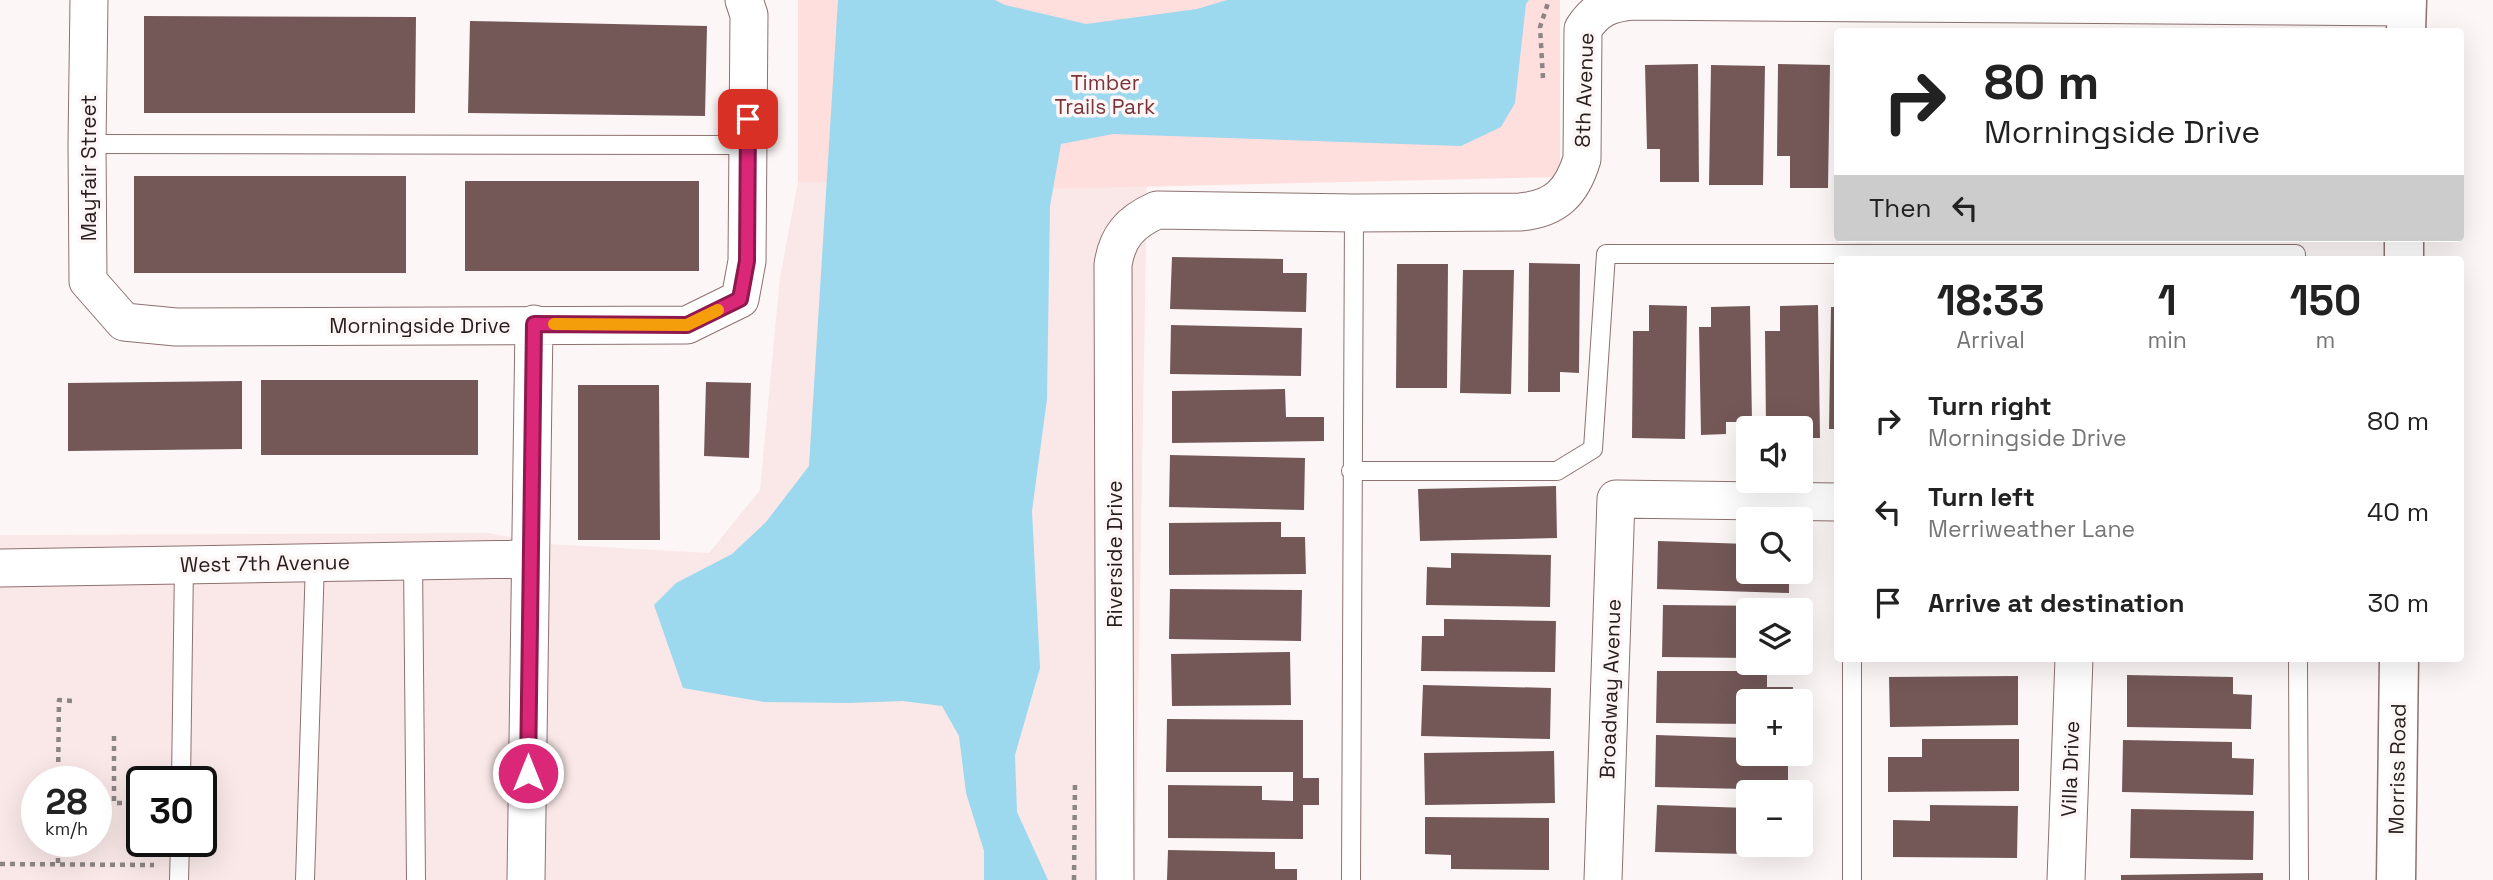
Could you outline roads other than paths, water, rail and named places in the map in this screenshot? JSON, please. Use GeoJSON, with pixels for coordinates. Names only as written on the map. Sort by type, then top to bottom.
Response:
{"type":"FeatureCollection","features":[{"type":"Feature","properties":{"kind":"main road","name":"Morriss Road"},"geometry":{"type":"LineString","coordinates":[[2396,880],[2399,662]]}},
{"type":"Feature","properties":{"kind":"street","name":"Mayfair Street"},"geometry":{"type":"LineString","coordinates":[[89,0],[88,281],[124,322]]}},
{"type":"Feature","properties":{"kind":"street"},"geometry":{"type":"LineString","coordinates":[[744,0],[749,15],[748,145]]}},
{"type":"Feature","properties":{"kind":"street","name":"8th Avenue"},"geometry":{"type":"LineString","coordinates":[[1126,231],[1142,217],[1157,210],[1520,212],[1534,210],[1558,200],[1577,176],[1582,159],[1583,29],[1591,17],[1614,3],[1646,1],[2406,13]]}},
{"type":"Feature","properties":{"kind":"street","name":"Morningside Drive"},"geometry":{"type":"LineString","coordinates":[[124,322],[176,327],[687,325],[740,299],[747,261],[748,145]]}},
{"type":"Feature","properties":{"kind":"street","name":"Riverside Drive"},"geometry":{"type":"LineString","coordinates":[[1115,880],[1113,265],[1116,246],[1126,231]]}},
{"type":"Feature","properties":{"kind":"street"},"geometry":{"type":"LineString","coordinates":[[526,880],[534,324]]}},
{"type":"Feature","properties":{"kind":"street","name":"Broadway Avenue"},"geometry":{"type":"LineString","coordinates":[[1603,880],[1616,499],[1834,502]]}},
{"type":"Feature","properties":{"kind":"street","name":"West 7th Avenue"},"geometry":{"type":"LineString","coordinates":[[0,568],[530,559]]}},
{"type":"Feature","properties":{"kind":"street","name":"Villa Drive"},"geometry":{"type":"LineString","coordinates":[[2066,880],[2074,662]]}},
{"type":"Feature","properties":{"kind":"lane"},"geometry":{"type":"LineString","coordinates":[[87,144],[748,145]]}},
{"type":"Feature","properties":{"kind":"lane"},"geometry":{"type":"LineString","coordinates":[[1351,880],[1354,213]]}},
{"type":"Feature","properties":{"kind":"lane"},"geometry":{"type":"LineString","coordinates":[[1351,471],[1557,471],[1592,449],[1606,254],[2296,256]]}},
{"type":"Feature","properties":{"kind":"lane"},"geometry":{"type":"LineString","coordinates":[[413,561],[416,880]]}},
{"type":"Feature","properties":{"kind":"lane"},"geometry":{"type":"LineString","coordinates":[[305,880],[315,562]]}},
{"type":"Feature","properties":{"kind":"lane"},"geometry":{"type":"LineString","coordinates":[[181,766],[184,565]]}},
{"type":"Feature","properties":{"kind":"lane"},"geometry":{"type":"LineString","coordinates":[[1852,662],[1852,880]]}},
{"type":"Feature","properties":{"kind":"lane"},"geometry":{"type":"LineString","coordinates":[[2298,662],[2299,880]]}},
{"type":"Feature","properties":{"kind":"water"},"geometry":{"type":"Polygon","coordinates":[[[838,0],[995,0],[1005,5],[1086,24],[1197,9],[1227,0],[1529,0],[1526,4],[1515,103],[1501,127],[1461,146],[1113,134],[1061,144],[1050,206],[1047,399],[1032,511],[1040,668],[1015,755],[1017,812],[1048,880],[984,880],[984,851],[966,793],[959,736],[942,706],[903,701],[764,702],[683,688],[654,605],[676,583],[732,554],[766,522],[809,466],[838,0]]]}},
{"type":"Feature","properties":{"kind":"park label","name":"Timber Trails Park"},"geometry":{"type":"Point","coordinates":[1105,94]}}]}
